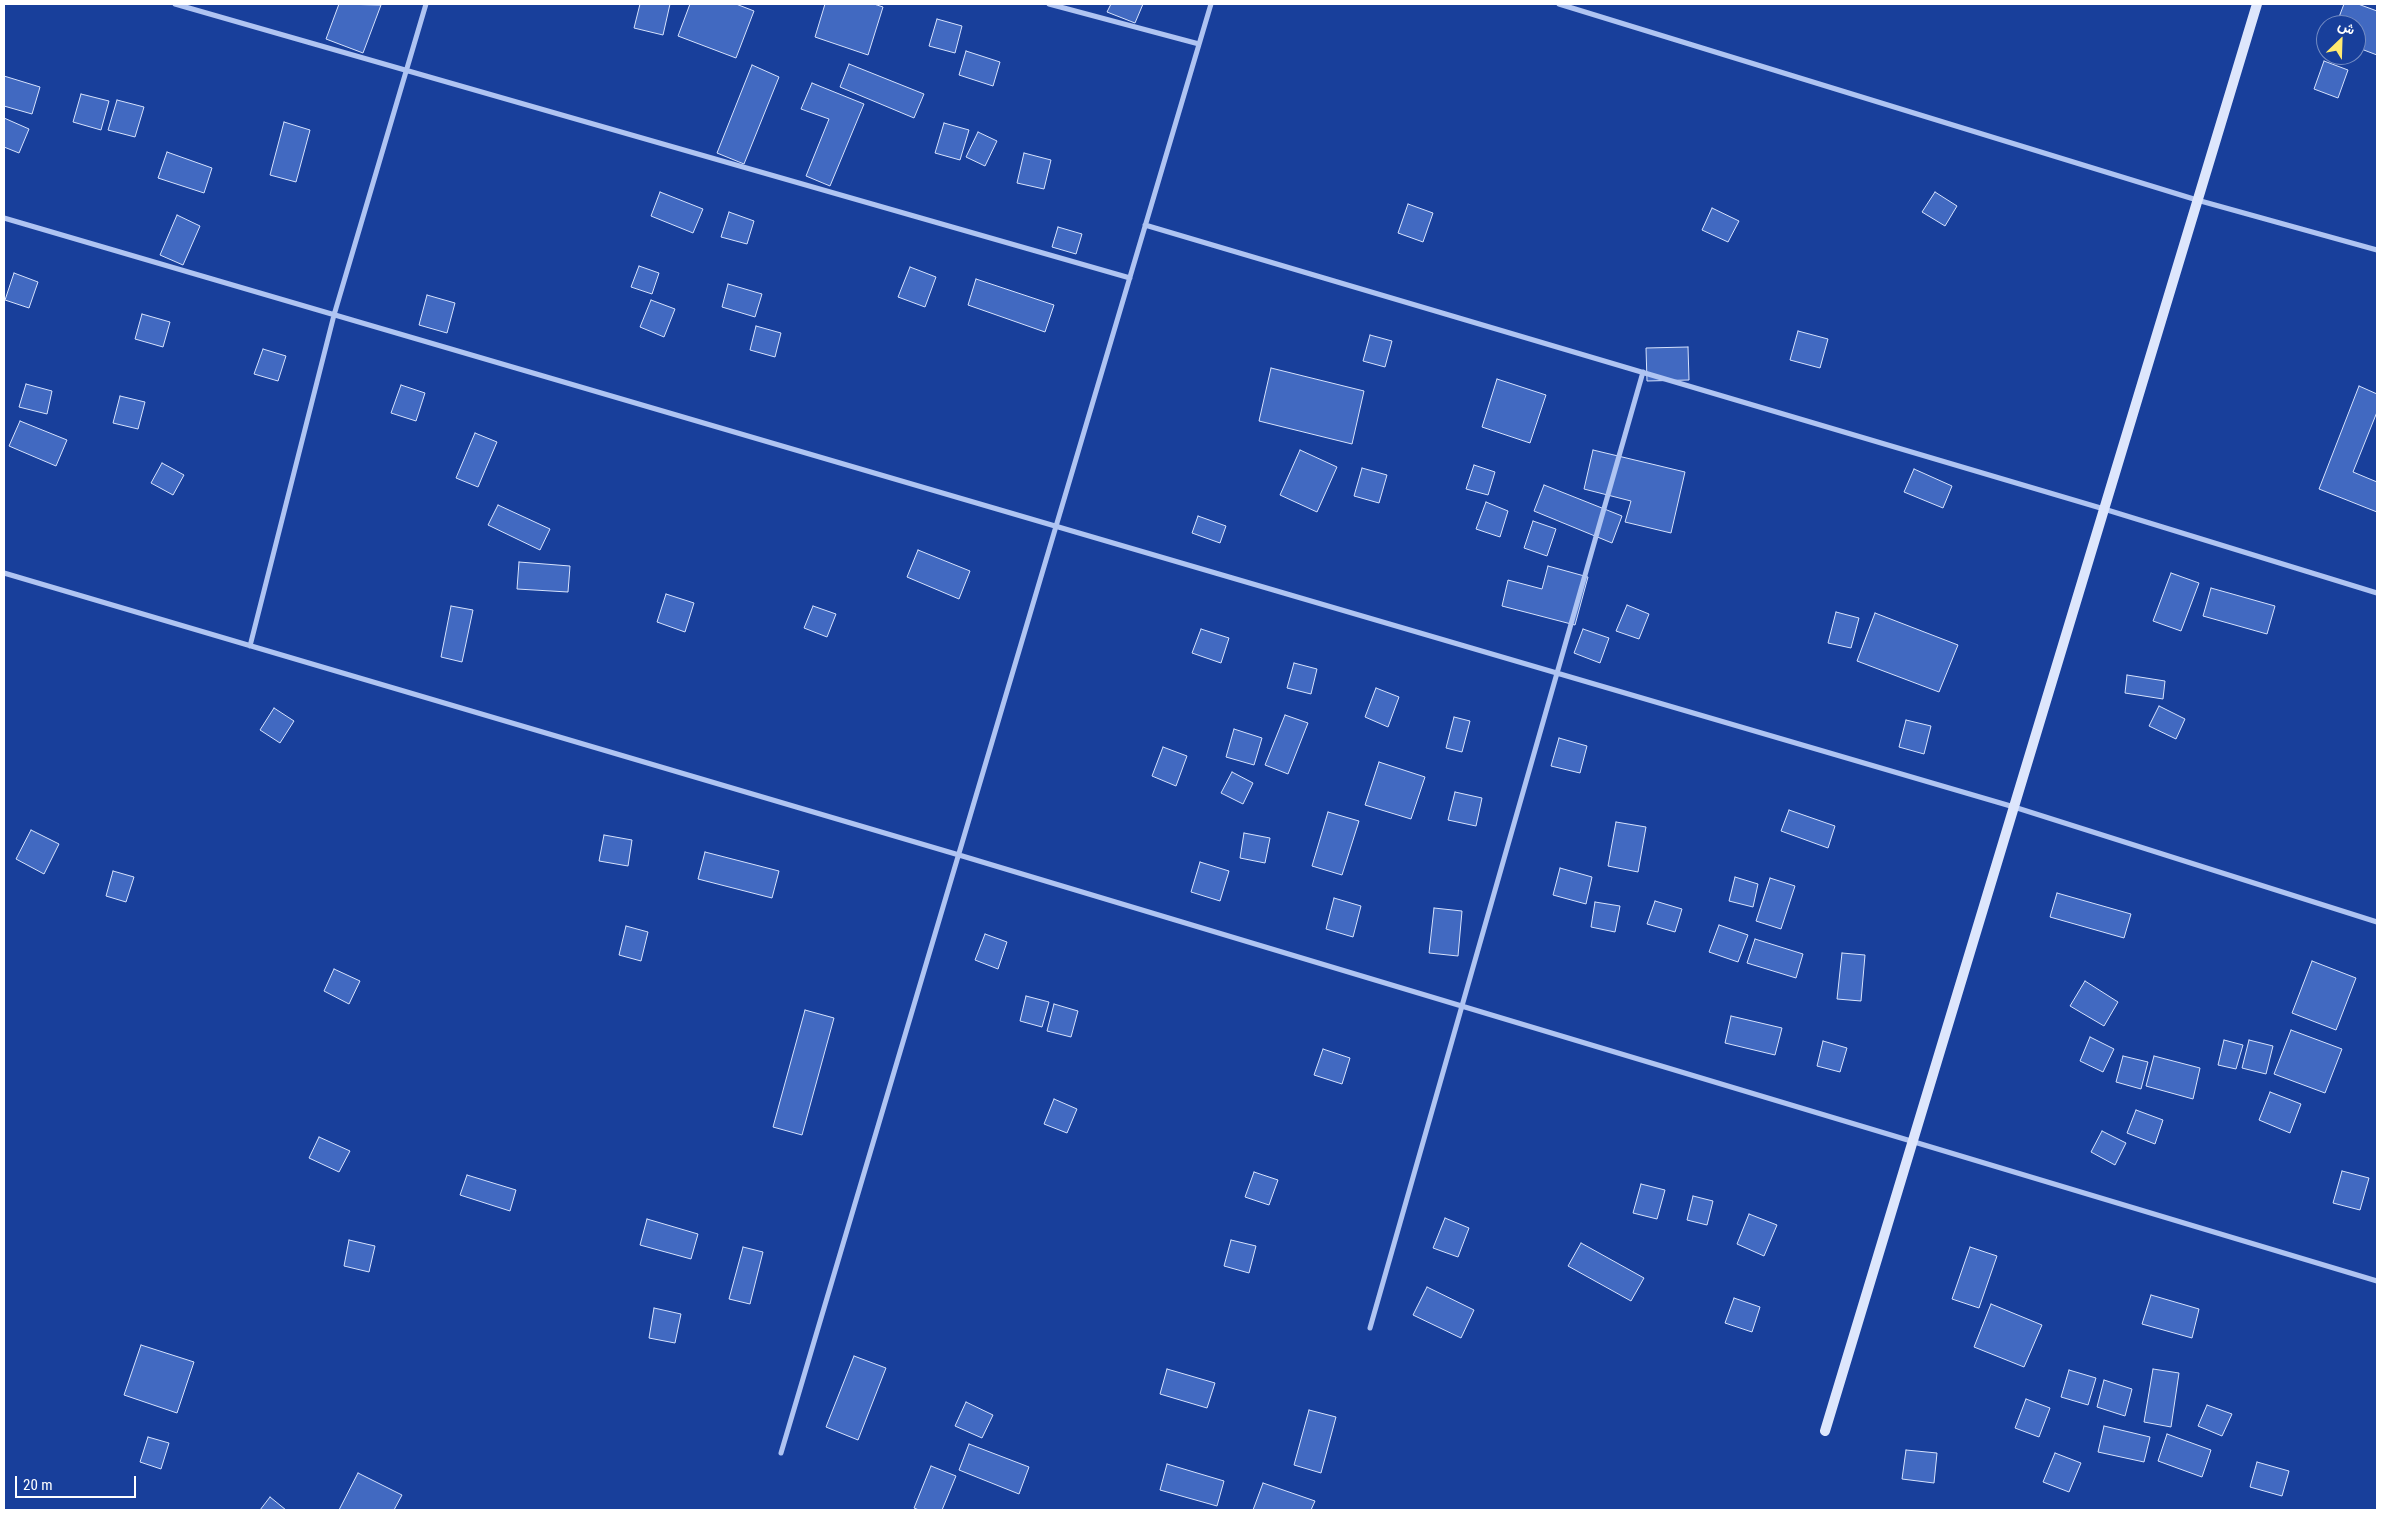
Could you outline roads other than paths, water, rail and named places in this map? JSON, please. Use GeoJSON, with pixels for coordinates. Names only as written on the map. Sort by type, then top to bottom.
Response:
{"type":"FeatureCollection","features":[{"type":"Feature","properties":{"kind":"street"},"geometry":{"type":"LineString","coordinates":[[175,4],[1130,278]]}},
{"type":"Feature","properties":{"kind":"street"},"geometry":{"type":"LineString","coordinates":[[250,646],[334,315],[426,4]]}},
{"type":"Feature","properties":{"kind":"street"},"geometry":{"type":"LineString","coordinates":[[1049,4],[1199,44]]}},
{"type":"Feature","properties":{"kind":"street"},"geometry":{"type":"LineString","coordinates":[[781,1453],[1211,4]]}},
{"type":"Feature","properties":{"kind":"street"},"geometry":{"type":"LineString","coordinates":[[1559,4],[2197,200],[2377,250]]}},
{"type":"Feature","properties":{"kind":"street"},"geometry":{"type":"LineString","coordinates":[[1825,1431],[2257,4]]}},
{"type":"Feature","properties":{"kind":"street"},"geometry":{"type":"LineString","coordinates":[[4,218],[2014,807],[2377,922]]}},
{"type":"Feature","properties":{"kind":"street"},"geometry":{"type":"LineString","coordinates":[[1146,225],[2104,509],[2377,593]]}},
{"type":"Feature","properties":{"kind":"street"},"geometry":{"type":"LineString","coordinates":[[1370,1328],[1643,372]]}},
{"type":"Feature","properties":{"kind":"street"},"geometry":{"type":"LineString","coordinates":[[4,573],[958,855],[2377,1281]]}}]}
